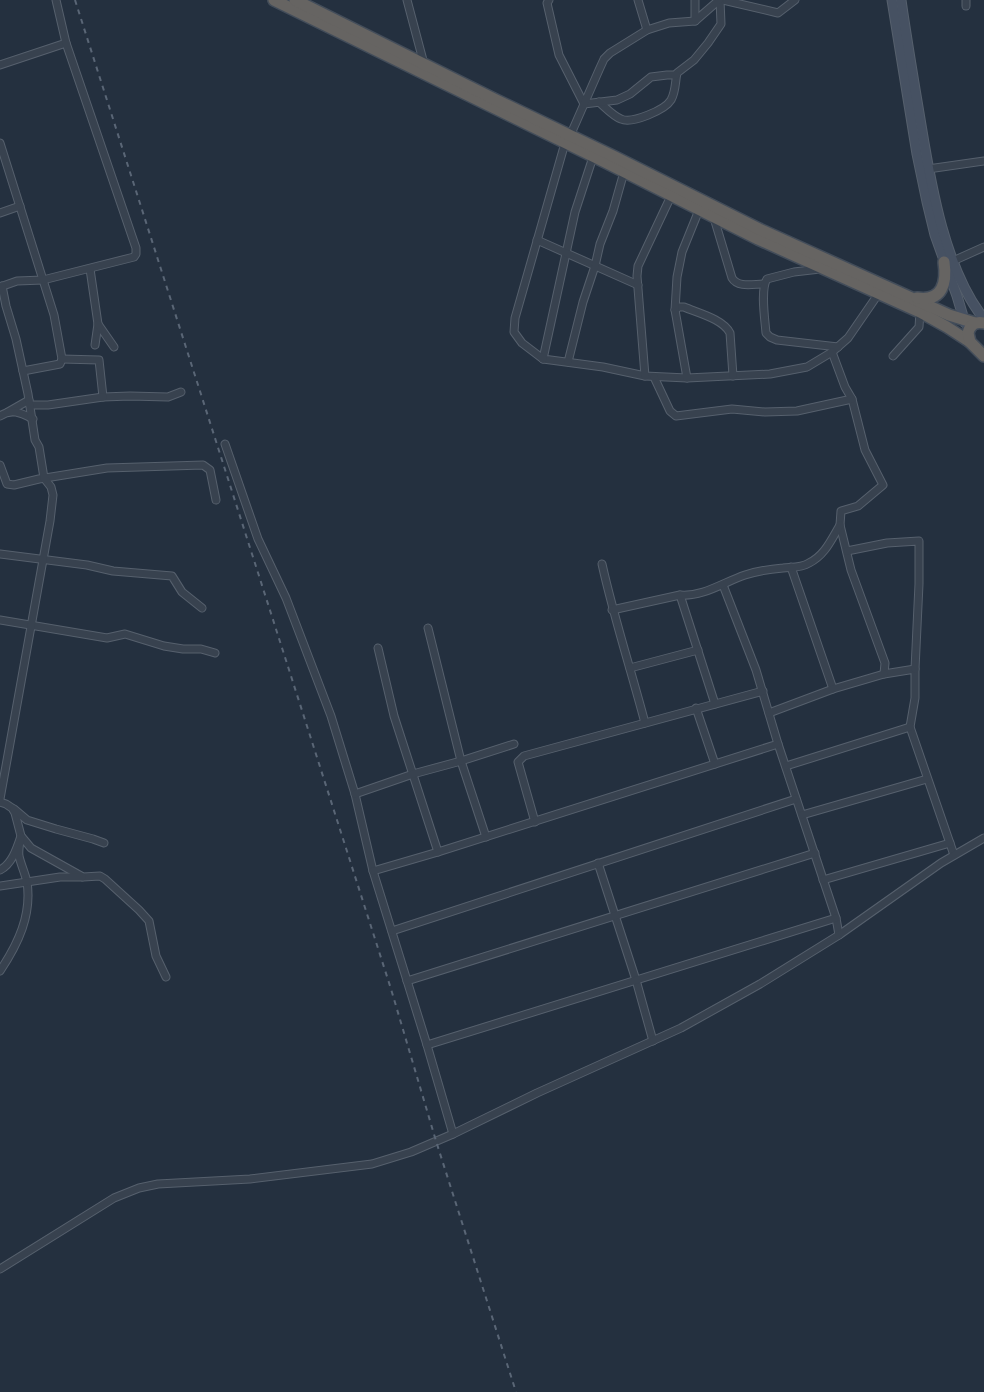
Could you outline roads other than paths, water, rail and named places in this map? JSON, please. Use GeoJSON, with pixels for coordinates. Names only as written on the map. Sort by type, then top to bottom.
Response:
{"type":"FeatureCollection","features":[{"type":"Feature","properties":{"kind":"highway"},"geometry":{"type":"LineString","coordinates":[[274,0],[759,229],[949,315],[976,331],[984,356]]}},
{"type":"Feature","properties":{"kind":"highway"},"geometry":{"type":"LineString","coordinates":[[295,0],[424,64],[568,139],[593,157],[714,218],[920,312],[947,327],[976,331]]}},
{"type":"Feature","properties":{"kind":"highway"},"geometry":{"type":"LineString","coordinates":[[903,294],[923,299],[936,295],[942,289],[948,261]]}},
{"type":"Feature","properties":{"kind":"main road"},"geometry":{"type":"LineString","coordinates":[[892,0],[918,163],[935,235],[967,292],[976,331]]}},
{"type":"Feature","properties":{"kind":"main road"},"geometry":{"type":"LineString","coordinates":[[901,0],[928,169],[943,227],[948,261],[960,304],[976,331]]}},
{"type":"Feature","properties":{"kind":"street"},"geometry":{"type":"LineString","coordinates":[[56,0],[66,43],[136,248],[136,254],[134,257],[43,280],[17,281],[1,287],[16,339],[44,478],[51,487],[53,495],[0,801],[27,820],[104,843]]}},
{"type":"Feature","properties":{"kind":"street"},"geometry":{"type":"LineString","coordinates":[[407,0],[424,64]]}},
{"type":"Feature","properties":{"kind":"street"},"geometry":{"type":"LineString","coordinates":[[549,0],[547,2],[559,55],[584,104]]}},
{"type":"Feature","properties":{"kind":"street"},"geometry":{"type":"LineString","coordinates":[[638,0],[647,30]]}},
{"type":"Feature","properties":{"kind":"street"},"geometry":{"type":"LineString","coordinates":[[695,0],[695,21]]}},
{"type":"Feature","properties":{"kind":"street"},"geometry":{"type":"LineString","coordinates":[[599,102],[619,119],[623,120],[633,120],[658,110],[669,103],[675,90],[678,71],[694,60],[721,24],[721,0]]}},
{"type":"Feature","properties":{"kind":"street"},"geometry":{"type":"LineString","coordinates":[[721,0],[695,21],[669,23],[647,30],[610,53],[604,59],[568,139],[515,318],[514,332],[522,343],[543,359],[603,367],[645,376],[686,378],[770,374],[807,367],[835,350],[848,338],[879,293]]}},
{"type":"Feature","properties":{"kind":"street"},"geometry":{"type":"LineString","coordinates":[[721,0],[778,13],[795,0]]}},
{"type":"Feature","properties":{"kind":"street"},"geometry":{"type":"LineString","coordinates":[[0,65],[66,43]]}},
{"type":"Feature","properties":{"kind":"street"},"geometry":{"type":"LineString","coordinates":[[584,104],[617,100],[630,94],[651,77],[676,75]]}},
{"type":"Feature","properties":{"kind":"street"},"geometry":{"type":"LineString","coordinates":[[0,143],[54,315],[62,359],[60,364],[23,371]]}},
{"type":"Feature","properties":{"kind":"street"},"geometry":{"type":"LineString","coordinates":[[543,359],[575,212],[593,157]]}},
{"type":"Feature","properties":{"kind":"street"},"geometry":{"type":"LineString","coordinates":[[928,169],[984,161]]}},
{"type":"Feature","properties":{"kind":"street"},"geometry":{"type":"LineString","coordinates":[[568,362],[583,302],[596,266],[600,244],[613,212],[624,172]]}},
{"type":"Feature","properties":{"kind":"street"},"geometry":{"type":"LineString","coordinates":[[645,376],[638,266],[671,196]]}},
{"type":"Feature","properties":{"kind":"street"},"geometry":{"type":"LineString","coordinates":[[0,213],[20,206]]}},
{"type":"Feature","properties":{"kind":"street"},"geometry":{"type":"LineString","coordinates":[[686,378],[675,310],[677,277],[682,252],[699,210]]}},
{"type":"Feature","properties":{"kind":"street"},"geometry":{"type":"LineString","coordinates":[[714,218],[732,278],[735,282],[740,284],[764,284]]}},
{"type":"Feature","properties":{"kind":"street"},"geometry":{"type":"LineString","coordinates":[[537,240],[638,285]]}},
{"type":"Feature","properties":{"kind":"street"},"geometry":{"type":"LineString","coordinates":[[948,261],[984,247]]}},
{"type":"Feature","properties":{"kind":"street"},"geometry":{"type":"LineString","coordinates":[[90,268],[98,324],[95,345]]}},
{"type":"Feature","properties":{"kind":"street"},"geometry":{"type":"LineString","coordinates":[[823,269],[794,272],[767,279],[764,284],[766,333],[768,336],[778,340],[835,350]]}},
{"type":"Feature","properties":{"kind":"street"},"geometry":{"type":"LineString","coordinates":[[675,310],[684,306],[723,324],[728,329],[730,333],[733,376]]}},
{"type":"Feature","properties":{"kind":"street"},"geometry":{"type":"LineString","coordinates":[[893,356],[919,327],[920,312]]}},
{"type":"Feature","properties":{"kind":"street"},"geometry":{"type":"LineString","coordinates":[[98,324],[114,346]]}},
{"type":"Feature","properties":{"kind":"street"},"geometry":{"type":"LineString","coordinates":[[835,350],[845,387],[852,399],[865,450],[883,484],[858,506],[841,511],[840,525],[851,570],[884,663],[884,674]]}},
{"type":"Feature","properties":{"kind":"street"},"geometry":{"type":"LineString","coordinates":[[62,359],[99,360],[103,398]]}},
{"type":"Feature","properties":{"kind":"street"},"geometry":{"type":"LineString","coordinates":[[654,376],[670,411],[676,416],[732,409],[765,412],[797,411],[852,399]]}},
{"type":"Feature","properties":{"kind":"street"},"geometry":{"type":"LineString","coordinates":[[0,416],[4,412],[30,403],[56,404],[130,396],[168,397],[181,392]]}},
{"type":"Feature","properties":{"kind":"street"},"geometry":{"type":"LineString","coordinates":[[4,412],[21,413],[32,419]]}},
{"type":"Feature","properties":{"kind":"street"},"geometry":{"type":"LineString","coordinates":[[224,444],[258,539],[286,598],[331,716],[355,794],[373,871],[453,1134]]}},
{"type":"Feature","properties":{"kind":"street"},"geometry":{"type":"LineString","coordinates":[[0,465],[3,484],[14,485],[107,468],[203,465],[210,470],[216,500]]}},
{"type":"Feature","properties":{"kind":"street"},"geometry":{"type":"LineString","coordinates":[[612,610],[680,594],[690,596],[745,575],[774,569],[799,567],[810,563],[826,550],[840,525]]}},
{"type":"Feature","properties":{"kind":"street"},"geometry":{"type":"LineString","coordinates":[[847,552],[887,544],[919,541],[915,698],[910,727],[954,855]]}},
{"type":"Feature","properties":{"kind":"street"},"geometry":{"type":"LineString","coordinates":[[0,554],[87,565],[113,571],[172,576],[182,592],[202,608]]}},
{"type":"Feature","properties":{"kind":"street"},"geometry":{"type":"LineString","coordinates":[[602,564],[612,610],[645,723]]}},
{"type":"Feature","properties":{"kind":"street"},"geometry":{"type":"LineString","coordinates":[[791,567],[833,689]]}},
{"type":"Feature","properties":{"kind":"street"},"geometry":{"type":"LineString","coordinates":[[723,585],[763,691],[778,744],[836,918],[839,935]]}},
{"type":"Feature","properties":{"kind":"street"},"geometry":{"type":"LineString","coordinates":[[680,594],[715,704]]}},
{"type":"Feature","properties":{"kind":"street"},"geometry":{"type":"LineString","coordinates":[[0,620],[107,638],[125,634],[164,646],[201,649],[215,653]]}},
{"type":"Feature","properties":{"kind":"street"},"geometry":{"type":"LineString","coordinates":[[428,628],[461,761],[486,837]]}},
{"type":"Feature","properties":{"kind":"street"},"geometry":{"type":"LineString","coordinates":[[378,648],[394,716],[438,852]]}},
{"type":"Feature","properties":{"kind":"street"},"geometry":{"type":"LineString","coordinates":[[630,668],[698,650]]}},
{"type":"Feature","properties":{"kind":"street"},"geometry":{"type":"LineString","coordinates":[[769,713],[833,689],[884,674],[915,668]]}},
{"type":"Feature","properties":{"kind":"street"},"geometry":{"type":"LineString","coordinates":[[535,822],[518,762],[520,758],[763,691]]}},
{"type":"Feature","properties":{"kind":"street"},"geometry":{"type":"LineString","coordinates":[[696,708],[715,764]]}},
{"type":"Feature","properties":{"kind":"street"},"geometry":{"type":"LineString","coordinates":[[786,766],[910,727]]}},
{"type":"Feature","properties":{"kind":"street"},"geometry":{"type":"LineString","coordinates":[[355,794],[413,774],[514,744]]}},
{"type":"Feature","properties":{"kind":"street"},"geometry":{"type":"LineString","coordinates":[[373,871],[535,822],[778,744]]}},
{"type":"Feature","properties":{"kind":"street"},"geometry":{"type":"LineString","coordinates":[[802,816],[927,779]]}},
{"type":"Feature","properties":{"kind":"street"},"geometry":{"type":"LineString","coordinates":[[392,931],[796,798]]}},
{"type":"Feature","properties":{"kind":"street"},"geometry":{"type":"LineString","coordinates":[[0,971],[22,931],[28,902],[27,882],[19,854],[21,836],[12,808]]}},
{"type":"Feature","properties":{"kind":"street"},"geometry":{"type":"LineString","coordinates":[[0,870],[15,852],[21,836]]}},
{"type":"Feature","properties":{"kind":"street"},"geometry":{"type":"LineString","coordinates":[[21,836],[31,848],[82,877]]}},
{"type":"Feature","properties":{"kind":"street"},"geometry":{"type":"LineString","coordinates":[[0,1270],[114,1198],[140,1188],[158,1184],[250,1178],[365,1165],[411,1152],[453,1134],[537,1093],[681,1028],[760,984],[839,935],[954,855],[984,838]]}},
{"type":"Feature","properties":{"kind":"street"},"geometry":{"type":"LineString","coordinates":[[824,880],[950,843]]}},
{"type":"Feature","properties":{"kind":"street"},"geometry":{"type":"LineString","coordinates":[[407,981],[814,853]]}},
{"type":"Feature","properties":{"kind":"street"},"geometry":{"type":"LineString","coordinates":[[598,863],[616,915],[653,1041]]}},
{"type":"Feature","properties":{"kind":"street"},"geometry":{"type":"LineString","coordinates":[[0,886],[60,878],[100,876],[133,904],[149,921],[156,956],[166,977]]}},
{"type":"Feature","properties":{"kind":"street"},"geometry":{"type":"LineString","coordinates":[[427,1046],[836,918]]}},
{"type":"Feature","properties":{"kind":"railway"},"geometry":{"type":"LineString","coordinates":[[75,0],[391,989],[436,1141],[516,1392]]}}]}
